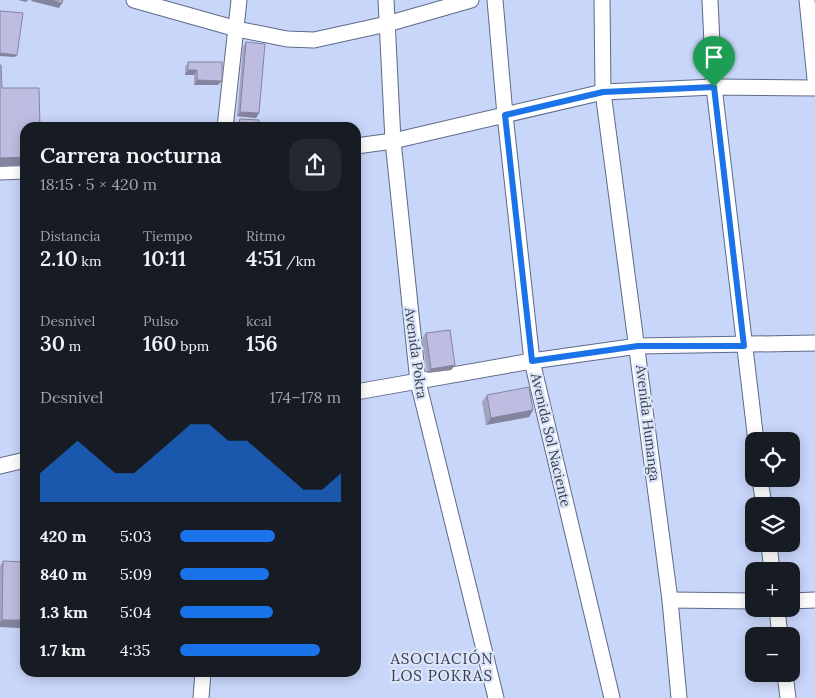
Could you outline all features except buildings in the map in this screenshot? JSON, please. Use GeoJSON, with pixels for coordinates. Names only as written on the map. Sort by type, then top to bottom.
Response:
{"type":"FeatureCollection","features":[{"type":"Feature","properties":{"kind":"street"},"geometry":{"type":"LineString","coordinates":[[134,0],[237,29],[287,39],[314,40],[387,24],[470,0]]}},
{"type":"Feature","properties":{"kind":"street"},"geometry":{"type":"LineString","coordinates":[[226,122],[239,0]]}},
{"type":"Feature","properties":{"kind":"street","name":"Avenida Pokra"},"geometry":{"type":"LineString","coordinates":[[386,0],[393,141],[418,382],[496,698]]}},
{"type":"Feature","properties":{"kind":"street","name":"Avenida Sol Naciente"},"geometry":{"type":"LineString","coordinates":[[495,0],[505,115],[532,361],[612,698]]}},
{"type":"Feature","properties":{"kind":"street","name":"Avenida Humanga"},"geometry":{"type":"LineString","coordinates":[[602,0],[603,92],[670,600],[679,698]]}},
{"type":"Feature","properties":{"kind":"street"},"geometry":{"type":"LineString","coordinates":[[710,0],[714,87],[755,432]]}},
{"type":"Feature","properties":{"kind":"street"},"geometry":{"type":"LineString","coordinates":[[807,0],[815,79]]}},
{"type":"Feature","properties":{"kind":"street"},"geometry":{"type":"LineString","coordinates":[[361,145],[393,141],[603,92],[714,87],[815,88]]}},
{"type":"Feature","properties":{"kind":"street"},"geometry":{"type":"LineString","coordinates":[[0,172],[20,171]]}},
{"type":"Feature","properties":{"kind":"street"},"geometry":{"type":"LineString","coordinates":[[361,391],[532,361],[638,346],[744,346],[815,343]]}},
{"type":"Feature","properties":{"kind":"street"},"geometry":{"type":"LineString","coordinates":[[0,466],[20,461]]}},
{"type":"Feature","properties":{"kind":"street"},"geometry":{"type":"LineString","coordinates":[[670,600],[745,601]]}},
{"type":"Feature","properties":{"kind":"street"},"geometry":{"type":"LineString","coordinates":[[800,601],[815,600]]}},
{"type":"Feature","properties":{"kind":"street"},"geometry":{"type":"LineString","coordinates":[[201,698],[203,677]]}},
{"type":"Feature","properties":{"kind":"street"},"geometry":{"type":"LineString","coordinates":[[786,682],[788,698]]}},
{"type":"Feature","properties":{"kind":"district","name":"ASOCIACIÓN LOS POKRAS"},"geometry":{"type":"Point","coordinates":[442,666]}},
{"type":"Feature","properties":{"kind":"route"},"geometry":{"type":"LineString","coordinates":[[714,87],[744,346],[638,346],[532,361],[505,115],[603,92],[714,87]]}}]}
